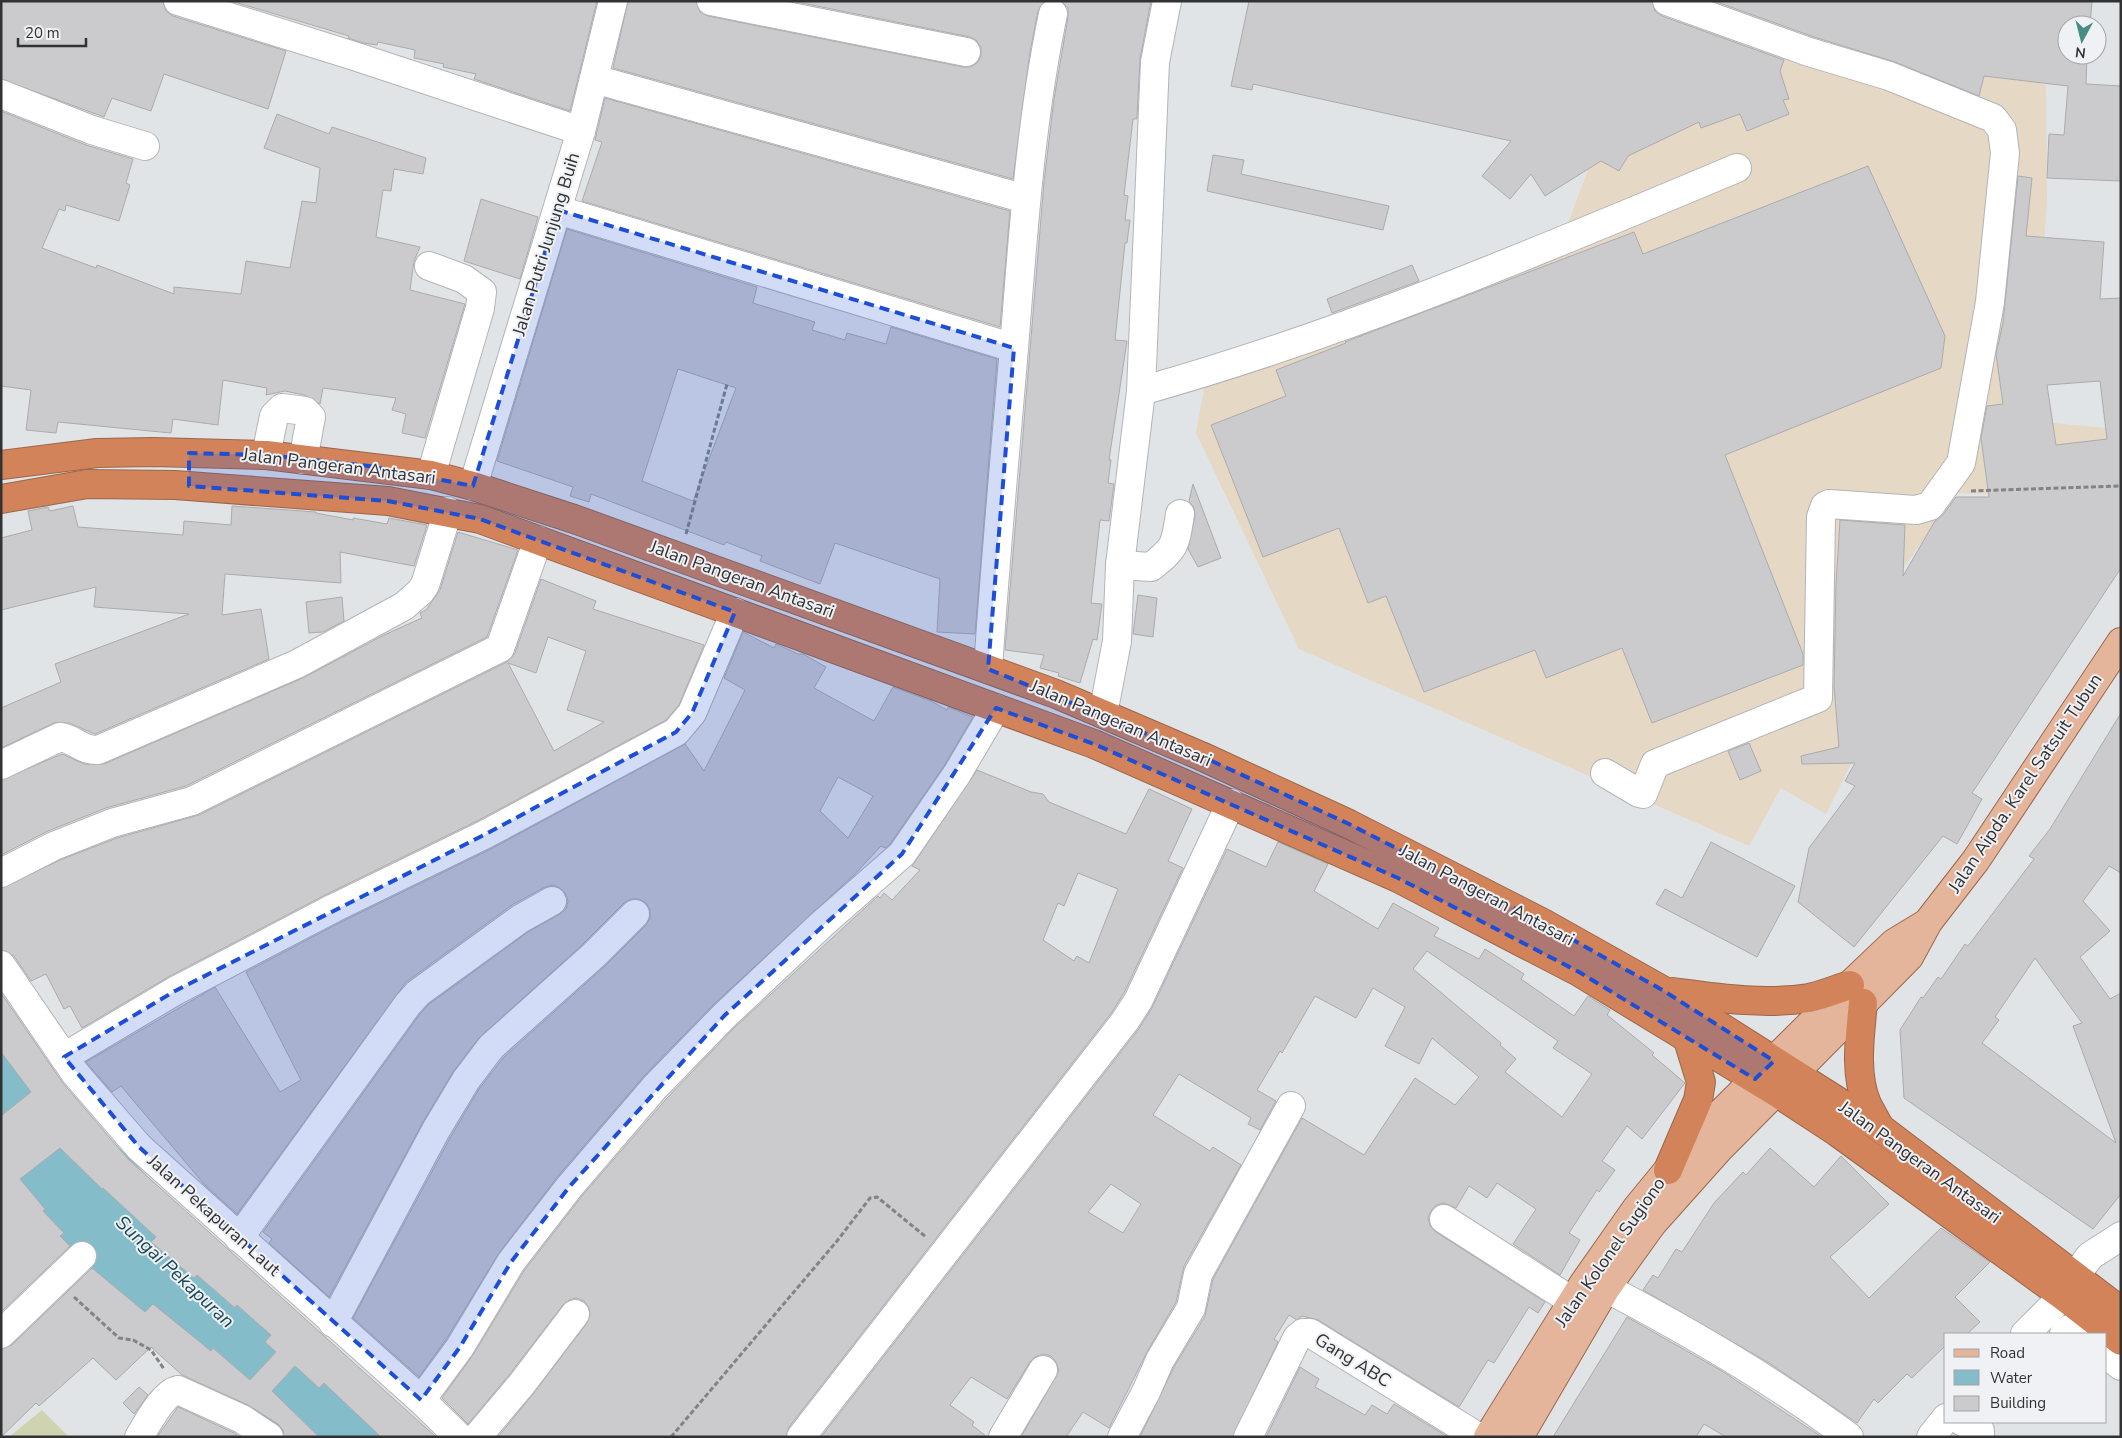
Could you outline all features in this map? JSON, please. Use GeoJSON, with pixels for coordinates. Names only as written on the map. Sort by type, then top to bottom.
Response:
{"type":"FeatureCollection","features":[{"type":"Feature","properties":{"kind":"highway","name":"Jalan Pangeran Antasari"},"geometry":{"type":"LineString","coordinates":[[1,465],[88,454],[153,452],[285,458],[432,475],[473,486],[680,556],[988,669],[1102,714],[1201,756],[1349,824],[1543,923],[1664,991],[1774,1076],[1837,1132],[2069,1286]]}},
{"type":"Feature","properties":{"kind":"highway"},"geometry":{"type":"LineString","coordinates":[[152,485],[153,452]]}},
{"type":"Feature","properties":{"kind":"highway"},"geometry":{"type":"LineString","coordinates":[[189,453],[189,486]]}},
{"type":"Feature","properties":{"kind":"highway","name":"Jalan Pangeran Antasari"},"geometry":{"type":"LineString","coordinates":[[1,499],[87,484],[189,486],[388,501],[480,518],[1094,744],[1398,878],[1579,972],[1688,1040],[1774,1076],[1880,1128],[2069,1286],[2097,1326],[2121,1341]]}},
{"type":"Feature","properties":{"kind":"highway"},"geometry":{"type":"LineString","coordinates":[[880,665],[893,634]]}},
{"type":"Feature","properties":{"kind":"highway"},"geometry":{"type":"LineString","coordinates":[[1664,991],[1725,999],[1777,1001],[1857,994],[1861,1073],[1866,1102],[1880,1128]]}},
{"type":"Feature","properties":{"kind":"highway"},"geometry":{"type":"LineString","coordinates":[[1668,1170],[1698,1100],[1701,1082],[1688,1040]]}},
{"type":"Feature","properties":{"kind":"main road","name":"Jalan Aipda. Karel Satsuit Tubun"},"geometry":{"type":"LineString","coordinates":[[1774,1076],[1857,994],[1909,957],[1928,922],[1976,860],[2121,642]]}},
{"type":"Feature","properties":{"kind":"main road","name":"Jalan Kolonel Sugiono"},"geometry":{"type":"LineString","coordinates":[[1488,1437],[1572,1302],[1636,1209],[1668,1170],[1774,1076]]}},
{"type":"Feature","properties":{"kind":"main road","name":"Jalan Kolonel Sugiono"},"geometry":{"type":"LineString","coordinates":[[1519,1437],[1606,1288],[1638,1242],[1774,1076]]}},
{"type":"Feature","properties":{"kind":"street"},"geometry":{"type":"LineString","coordinates":[[178,1],[351,55],[582,131]]}},
{"type":"Feature","properties":{"kind":"street","name":"Jalan Putri Junjung Buih"},"geometry":{"type":"LineString","coordinates":[[473,486],[515,344],[582,131],[613,1]]}},
{"type":"Feature","properties":{"kind":"street"},"geometry":{"type":"LineString","coordinates":[[711,1],[966,52]]}},
{"type":"Feature","properties":{"kind":"street"},"geometry":{"type":"LineString","coordinates":[[1102,714],[1117,642],[1120,565],[1141,391],[1155,62],[1167,1]]}},
{"type":"Feature","properties":{"kind":"street"},"geometry":{"type":"LineString","coordinates":[[1604,773],[1643,794],[1656,764],[1816,700],[1819,694],[1821,517],[1825,506],[1829,504],[1916,510],[1930,506],[1961,463],[1990,302],[2005,153],[2002,130],[1992,118],[1889,76],[1809,52],[1667,1]]}},
{"type":"Feature","properties":{"kind":"street"},"geometry":{"type":"LineString","coordinates":[[988,669],[998,517],[1026,199],[1040,74],[1053,14]]}},
{"type":"Feature","properties":{"kind":"street"},"geometry":{"type":"LineString","coordinates":[[594,79],[1026,199]]}},
{"type":"Feature","properties":{"kind":"street"},"geometry":{"type":"LineString","coordinates":[[1,94],[92,130],[144,146]]}},
{"type":"Feature","properties":{"kind":"street"},"geometry":{"type":"LineString","coordinates":[[1141,391],[1207,373],[1474,277],[1737,168]]}},
{"type":"Feature","properties":{"kind":"street"},"geometry":{"type":"LineString","coordinates":[[558,210],[1014,348]]}},
{"type":"Feature","properties":{"kind":"street"},"geometry":{"type":"LineString","coordinates":[[428,266],[464,279],[482,292],[480,308],[432,475]]}},
{"type":"Feature","properties":{"kind":"street"},"geometry":{"type":"LineString","coordinates":[[282,408],[305,412],[311,418],[285,458],[275,413],[282,408]]}},
{"type":"Feature","properties":{"kind":"street"},"geometry":{"type":"LineString","coordinates":[[1,765],[60,738],[67,738],[84,749],[98,750],[298,664],[404,606],[425,585],[448,511]]}},
{"type":"Feature","properties":{"kind":"street"},"geometry":{"type":"LineString","coordinates":[[1120,565],[1151,567],[1170,552],[1175,545],[1180,514]]}},
{"type":"Feature","properties":{"kind":"street"},"geometry":{"type":"LineString","coordinates":[[1,872],[54,846],[112,823],[192,800],[500,648],[538,540]]}},
{"type":"Feature","properties":{"kind":"street"},"geometry":{"type":"LineString","coordinates":[[64,1057],[175,991],[334,908],[484,835],[676,732],[692,713],[735,612]]}},
{"type":"Feature","properties":{"kind":"street"},"geometry":{"type":"LineString","coordinates":[[421,1400],[460,1347],[511,1262],[570,1186],[656,1087],[724,1016],[822,924],[902,854],[957,774],[996,708]]}},
{"type":"Feature","properties":{"kind":"street"},"geometry":{"type":"LineString","coordinates":[[801,1437],[1129,1014],[1167,940],[1231,803]]}},
{"type":"Feature","properties":{"kind":"street"},"geometry":{"type":"LineString","coordinates":[[239,1238],[408,1004],[424,988],[514,924],[552,901]]}},
{"type":"Feature","properties":{"kind":"street"},"geometry":{"type":"LineString","coordinates":[[333,1323],[436,1130],[466,1080],[491,1047],[594,955],[635,914]]}},
{"type":"Feature","properties":{"kind":"street","name":"Jalan Pekapuran Laut"},"geometry":{"type":"LineString","coordinates":[[1,965],[64,1057],[139,1147],[421,1400],[459,1437]]}},
{"type":"Feature","properties":{"kind":"street"},"geometry":{"type":"LineString","coordinates":[[1122,1437],[1146,1392],[1160,1360],[1191,1308],[1198,1274],[1292,1106]]}},
{"type":"Feature","properties":{"kind":"street"},"geometry":{"type":"LineString","coordinates":[[1452,1224],[1572,1302]]}},
{"type":"Feature","properties":{"kind":"street"},"geometry":{"type":"LineString","coordinates":[[2026,1333],[2069,1286],[2090,1256],[2121,1236]]}},
{"type":"Feature","properties":{"kind":"street"},"geometry":{"type":"LineString","coordinates":[[1,1334],[82,1256]]}},
{"type":"Feature","properties":{"kind":"street"},"geometry":{"type":"LineString","coordinates":[[1606,1288],[1700,1340],[1812,1409],[1849,1437]]}},
{"type":"Feature","properties":{"kind":"street"},"geometry":{"type":"LineString","coordinates":[[477,1437],[522,1385],[575,1314]]}},
{"type":"Feature","properties":{"kind":"street"},"geometry":{"type":"LineString","coordinates":[[2065,1333],[2071,1328],[2097,1326]]}},
{"type":"Feature","properties":{"kind":"street","name":"Gang ABC"},"geometry":{"type":"LineString","coordinates":[[1248,1437],[1297,1338],[1303,1333],[1310,1333],[1478,1437]]}},
{"type":"Feature","properties":{"kind":"street"},"geometry":{"type":"LineString","coordinates":[[2107,1355],[2121,1366]]}},
{"type":"Feature","properties":{"kind":"street"},"geometry":{"type":"LineString","coordinates":[[1003,1437],[1043,1370]]}},
{"type":"Feature","properties":{"kind":"street"},"geometry":{"type":"LineString","coordinates":[[139,1437],[164,1400],[173,1391],[178,1390],[242,1419],[269,1437]]}},
{"type":"Feature","properties":{"kind":"street"},"geometry":{"type":"LineString","coordinates":[[1931,1437],[1944,1421]]}},
{"type":"Feature","properties":{"kind":"path"},"geometry":{"type":"LineString","coordinates":[[680,556],[727,384]]}},
{"type":"Feature","properties":{"kind":"path"},"geometry":{"type":"LineString","coordinates":[[1941,492],[2121,486]]}},
{"type":"Feature","properties":{"kind":"path"},"geometry":{"type":"LineString","coordinates":[[671,1437],[873,1196],[877,1197],[944,1252]]}},
{"type":"Feature","properties":{"kind":"path"},"geometry":{"type":"LineString","coordinates":[[56,1281],[119,1338],[133,1340],[151,1350],[178,1390]]}},
{"type":"Feature","properties":{"kind":"highlighted area"},"geometry":{"type":"Polygon","coordinates":[[[558,210],[1014,348],[988,669],[1201,756],[1349,824],[1543,923],[1664,991],[1774,1061],[1755,1079],[1579,972],[1398,878],[1094,744],[996,708],[902,854],[724,1016],[570,1186],[511,1262],[460,1347],[421,1400],[139,1147],[64,1057],[175,991],[484,835],[676,732],[692,713],[735,612],[480,519],[388,501],[189,486],[189,453],[266,455],[369,466],[473,486],[558,210]]]}},
{"type":"Feature","properties":{"kind":"shaded area"},"geometry":{"type":"Polygon","coordinates":[[[1687,1],[1756,1],[1990,55],[2046,86],[2047,201],[2032,421],[2106,428],[2121,435],[2121,498],[1957,493],[1902,570],[1871,724],[1826,814],[1781,788],[1749,846],[1299,649],[1196,433],[1205,384],[1567,226],[1613,103],[1634,111],[1687,1]]]}},
{"type":"Feature","properties":{"kind":"green space"},"geometry":{"type":"Polygon","coordinates":[[[42,1410],[69,1437],[9,1437],[42,1410]]]}},
{"type":"Feature","properties":{"kind":"water","name":"Sungai Pekapuran"},"geometry":{"type":"Polygon","coordinates":[[[1,1001],[73,1101],[164,1193],[426,1437],[279,1437],[132,1312],[70,1248],[1,1231],[1,1001]]]}},
{"type":"Feature","properties":{"kind":"building"},"geometry":{"type":"Polygon","coordinates":[[[1,1],[163,1],[166,11],[173,16],[286,51],[268,109],[164,74],[151,111],[112,98],[104,117],[1,79],[1,1]]]}},
{"type":"Feature","properties":{"kind":"building"},"geometry":{"type":"Polygon","coordinates":[[[231,1],[597,1],[570,111],[474,79],[476,74],[443,67],[444,64],[414,58],[415,50],[378,42],[377,45],[363,43],[348,38],[349,36],[231,1]]]}},
{"type":"Feature","properties":{"kind":"building"},"geometry":{"type":"Polygon","coordinates":[[[628,1],[696,1],[700,12],[708,16],[963,67],[971,67],[978,62],[981,56],[981,47],[976,40],[970,37],[792,1],[1045,1],[1038,11],[1030,52],[1013,179],[613,68],[628,1]]]}},
{"type":"Feature","properties":{"kind":"building"},"geometry":{"type":"Polygon","coordinates":[[[1061,1],[1151,1],[1140,59],[1137,119],[1133,119],[1124,195],[1128,196],[1125,220],[1130,220],[1127,243],[1125,243],[1115,340],[1127,341],[1109,460],[1111,460],[1108,483],[1114,484],[1109,521],[1100,520],[1091,603],[1102,604],[1097,640],[1093,639],[1080,683],[1058,676],[1059,673],[1040,668],[1044,655],[1005,650],[1044,182],[1054,99],[1068,17],[1068,8],[1061,1]]]}},
{"type":"Feature","properties":{"kind":"building"},"geometry":{"type":"Polygon","coordinates":[[[1249,1],[1652,1],[1655,11],[1662,16],[1784,60],[1780,71],[1789,99],[1783,100],[1789,114],[1747,131],[1740,114],[1701,128],[1699,122],[1628,156],[1619,171],[1601,161],[1545,196],[1531,174],[1510,199],[1482,176],[1511,141],[1253,84],[1252,90],[1231,86],[1249,1]]]}},
{"type":"Feature","properties":{"kind":"building"},"geometry":{"type":"Polygon","coordinates":[[[1714,1],[2092,1],[2091,15],[2057,15],[2057,65],[2087,65],[2086,84],[2121,86],[2121,181],[2047,178],[2049,134],[2064,135],[2068,86],[1984,76],[1979,96],[1895,62],[1814,37],[1714,1]]]}},
{"type":"Feature","properties":{"kind":"building"},"geometry":{"type":"Polygon","coordinates":[[[605,98],[1010,211],[1000,327],[582,201],[602,142],[595,140],[605,98]]]}},
{"type":"Feature","properties":{"kind":"building"},"geometry":{"type":"Polygon","coordinates":[[[1,111],[86,145],[133,159],[126,183],[130,185],[119,221],[66,205],[65,211],[59,209],[42,248],[96,268],[97,265],[174,294],[174,287],[241,294],[246,261],[290,268],[302,201],[316,203],[320,168],[264,148],[277,114],[329,134],[332,127],[426,158],[423,174],[394,169],[391,191],[383,190],[376,237],[420,247],[414,261],[410,290],[465,304],[425,438],[402,433],[406,414],[392,410],[396,398],[323,388],[320,404],[304,395],[285,391],[266,395],[267,388],[223,380],[218,425],[173,419],[171,433],[58,422],[56,433],[26,430],[31,390],[1,386],[1,111]]]}},
{"type":"Feature","properties":{"kind":"building"},"geometry":{"type":"Polygon","coordinates":[[[1213,155],[1244,160],[1241,174],[1389,206],[1383,230],[1207,191],[1213,155]]]}},
{"type":"Feature","properties":{"kind":"building"},"geometry":{"type":"Polygon","coordinates":[[[1868,166],[1945,336],[1941,368],[1725,455],[1803,654],[1803,665],[1652,723],[1622,648],[1546,678],[1535,650],[1424,692],[1386,596],[1368,603],[1339,528],[1263,557],[1211,425],[1286,396],[1276,370],[1634,232],[1643,254],[1868,166]]]}},
{"type":"Feature","properties":{"kind":"building"},"geometry":{"type":"Polygon","coordinates":[[[2018,176],[2032,178],[2026,236],[2104,242],[2100,299],[2121,298],[2121,568],[1972,793],[1982,799],[1957,844],[1943,836],[1854,947],[1798,902],[1809,848],[1855,786],[1845,781],[1855,763],[1802,764],[1801,756],[1839,747],[1834,686],[1836,585],[1840,520],[1905,525],[1903,576],[1935,521],[1943,515],[1956,497],[1989,497],[1981,438],[1987,406],[2003,404],[1996,354],[2003,323],[2018,176]],[[2100,381],[2047,385],[2056,445],[2107,439],[2100,381]]]}},
{"type":"Feature","properties":{"kind":"building"},"geometry":{"type":"Polygon","coordinates":[[[481,199],[538,217],[520,279],[464,261],[481,199]]]}},
{"type":"Feature","properties":{"kind":"building"},"geometry":{"type":"Polygon","coordinates":[[[567,229],[757,287],[753,303],[815,322],[812,330],[845,340],[847,333],[886,344],[891,327],[997,359],[975,634],[937,632],[940,579],[835,543],[820,584],[760,561],[762,556],[726,542],[724,545],[591,494],[589,502],[570,496],[573,487],[497,461],[567,229]],[[678,369],[642,481],[693,501],[736,388],[678,369]]]}},
{"type":"Feature","properties":{"kind":"building"},"geometry":{"type":"Polygon","coordinates":[[[1412,265],[1419,281],[1332,313],[1327,299],[1412,265]]]}},
{"type":"Feature","properties":{"kind":"building"},"geometry":{"type":"Polygon","coordinates":[[[1193,484],[1221,558],[1198,567],[1188,549],[1195,516],[1194,508],[1189,501],[1193,484]]]}},
{"type":"Feature","properties":{"kind":"building"},"geometry":{"type":"Polygon","coordinates":[[[73,506],[78,527],[183,535],[184,521],[231,525],[232,506],[316,512],[353,520],[353,518],[387,524],[389,518],[427,525],[414,566],[340,552],[341,583],[225,574],[222,615],[261,609],[269,659],[95,734],[69,723],[54,723],[1,748],[1,708],[61,682],[55,664],[189,614],[94,607],[96,587],[1,610],[1,538],[32,530],[28,511],[48,507],[50,511],[73,506]]]}},
{"type":"Feature","properties":{"kind":"building"},"geometry":{"type":"Polygon","coordinates":[[[458,532],[518,550],[487,637],[186,786],[106,808],[48,831],[1,855],[1,780],[62,754],[84,764],[104,764],[303,678],[384,635],[422,618],[420,613],[426,610],[440,590],[458,532]]]}},
{"type":"Feature","properties":{"kind":"building"},"geometry":{"type":"Polygon","coordinates":[[[541,579],[596,601],[593,609],[704,645],[679,705],[666,720],[477,821],[327,894],[168,977],[82,1028],[70,1006],[64,1009],[46,974],[31,981],[14,956],[1,950],[1,888],[60,860],[117,838],[199,815],[507,662],[515,653],[541,579]],[[548,637],[536,673],[508,663],[554,751],[604,722],[567,710],[586,651],[548,637]]]}},
{"type":"Feature","properties":{"kind":"building"},"geometry":{"type":"Polygon","coordinates":[[[1138,595],[1157,598],[1153,637],[1133,634],[1138,595]]]}},
{"type":"Feature","properties":{"kind":"building"},"geometry":{"type":"Polygon","coordinates":[[[342,597],[344,621],[323,632],[309,633],[306,602],[342,597]]]}},
{"type":"Feature","properties":{"kind":"building"},"geometry":{"type":"Polygon","coordinates":[[[743,632],[774,648],[776,644],[798,654],[803,654],[826,667],[814,688],[874,721],[893,687],[931,701],[947,710],[948,707],[973,717],[944,766],[890,844],[885,848],[881,846],[855,874],[713,1005],[644,1076],[558,1176],[499,1253],[447,1338],[419,1377],[353,1318],[450,1138],[479,1089],[503,1058],[604,967],[646,925],[650,918],[650,910],[646,903],[639,899],[631,899],[624,903],[583,944],[479,1038],[453,1072],[423,1122],[329,1297],[269,1243],[272,1239],[263,1232],[420,1014],[428,1005],[528,932],[566,909],[568,901],[565,893],[560,888],[553,885],[545,887],[512,905],[406,982],[237,1214],[204,1184],[121,1086],[112,1092],[86,1062],[215,987],[280,1092],[301,1080],[246,972],[341,922],[491,849],[685,744],[704,771],[745,690],[724,678],[743,632]],[[838,777],[820,811],[848,838],[873,796],[838,777]]]}},
{"type":"Feature","properties":{"kind":"building"},"geometry":{"type":"Polygon","coordinates":[[[2121,713],[2121,873],[2109,866],[2083,901],[2110,931],[2080,957],[2110,999],[2121,993],[2121,1194],[2093,1229],[1904,1098],[1900,1030],[1921,997],[1923,998],[1938,977],[1941,979],[1965,944],[1968,946],[2034,859],[2029,856],[2050,829],[2121,713]],[[2035,958],[1995,1017],[1999,1020],[1982,1043],[2116,1143],[2073,1026],[2082,1023],[2035,958]]]}},
{"type":"Feature","properties":{"kind":"building"},"geometry":{"type":"Polygon","coordinates":[[[1749,743],[1761,771],[1740,780],[1728,751],[1749,743]]]}},
{"type":"Feature","properties":{"kind":"building"},"geometry":{"type":"Polygon","coordinates":[[[977,770],[1031,792],[1043,794],[1049,802],[1126,834],[1149,789],[1192,809],[1168,861],[1183,868],[1124,993],[1112,1012],[789,1427],[786,1437],[498,1437],[587,1323],[590,1315],[589,1308],[584,1301],[576,1298],[569,1300],[563,1305],[468,1424],[442,1398],[473,1355],[524,1271],[582,1196],[667,1098],[735,1027],[878,896],[880,898],[884,893],[892,900],[920,870],[912,866],[977,770]],[[1078,873],[1064,906],[1058,903],[1043,940],[1074,961],[1077,956],[1089,963],[1118,889],[1078,873]]]}},
{"type":"Feature","properties":{"kind":"building"},"geometry":{"type":"Polygon","coordinates":[[[1278,842],[1328,864],[1314,891],[1378,929],[1393,903],[1439,928],[1434,936],[1479,959],[1485,949],[1524,974],[1521,979],[1574,1016],[1588,996],[1610,1010],[1607,1015],[1654,1053],[1652,1055],[1685,1083],[1642,1139],[1627,1126],[1602,1161],[1615,1170],[1599,1192],[1597,1190],[1569,1233],[1580,1240],[1560,1275],[1513,1244],[1536,1209],[1497,1183],[1487,1198],[1469,1186],[1456,1208],[1444,1203],[1436,1205],[1431,1211],[1428,1218],[1430,1226],[1436,1232],[1545,1302],[1538,1313],[1529,1307],[1494,1363],[1488,1360],[1459,1407],[1318,1320],[1302,1316],[1297,1320],[1289,1315],[1274,1339],[1278,1342],[1233,1437],[1140,1437],[1174,1367],[1205,1316],[1213,1279],[1302,1118],[1364,1155],[1415,1078],[1455,1105],[1479,1077],[1432,1038],[1419,1064],[1385,1046],[1405,1007],[1373,988],[1356,1018],[1315,996],[1282,1053],[1280,1051],[1257,1090],[1276,1101],[1260,1130],[1248,1124],[1251,1118],[1179,1074],[1153,1115],[1210,1151],[1213,1147],[1241,1165],[1184,1266],[1176,1302],[1147,1352],[1109,1428],[1083,1412],[1066,1437],[1021,1437],[1059,1371],[1056,1362],[1051,1356],[1043,1354],[1035,1357],[1030,1362],[1007,1399],[971,1377],[950,1405],[974,1422],[972,1425],[987,1437],[821,1437],[1138,1030],[1152,1008],[1227,849],[1266,867],[1278,842]],[[1427,951],[1413,969],[1501,1043],[1500,1045],[1516,1059],[1505,1072],[1562,1117],[1592,1074],[1553,1048],[1558,1041],[1427,951]],[[1111,1184],[1088,1212],[1123,1233],[1141,1204],[1111,1184]]]}},
{"type":"Feature","properties":{"kind":"building"},"geometry":{"type":"Polygon","coordinates":[[[1711,842],[1795,886],[1757,957],[1656,904],[1665,889],[1682,898],[1711,842]]]}},
{"type":"Feature","properties":{"kind":"building"},"geometry":{"type":"Polygon","coordinates":[[[1,993],[62,1082],[128,1159],[436,1437],[381,1437],[324,1383],[319,1388],[295,1366],[272,1391],[319,1437],[284,1437],[283,1430],[278,1424],[248,1405],[182,1375],[151,1347],[116,1380],[93,1358],[39,1406],[36,1403],[1,1437],[1,1349],[12,1345],[92,1268],[145,1312],[153,1304],[211,1351],[213,1348],[250,1380],[276,1352],[265,1342],[271,1335],[237,1305],[235,1308],[197,1275],[194,1278],[151,1242],[156,1237],[102,1189],[60,1148],[20,1179],[45,1209],[43,1211],[64,1233],[60,1236],[70,1246],[1,1312],[1,1116],[31,1092],[1,1052],[1,993]]]}},
{"type":"Feature","properties":{"kind":"building"},"geometry":{"type":"Polygon","coordinates":[[[1770,1148],[1814,1187],[1841,1156],[1889,1204],[1830,1257],[1869,1298],[1941,1228],[1990,1262],[1955,1297],[1980,1322],[1968,1333],[1944,1333],[1944,1347],[1912,1378],[1907,1374],[1878,1403],[1874,1399],[1857,1423],[1769,1363],[1643,1290],[1653,1275],[1658,1278],[1676,1249],[1682,1252],[1714,1203],[1743,1172],[1746,1175],[1770,1148]]]}},
{"type":"Feature","properties":{"kind":"building"},"geometry":{"type":"Polygon","coordinates":[[[1627,1317],[1722,1371],[1822,1437],[1726,1437],[1704,1424],[1696,1437],[1553,1437],[1627,1317]]]}},
{"type":"Feature","properties":{"kind":"building"},"geometry":{"type":"Polygon","coordinates":[[[1300,1367],[1319,1379],[1315,1387],[1365,1415],[1372,1405],[1387,1414],[1394,1404],[1448,1437],[1266,1437],[1300,1367]]]}},
{"type":"Feature","properties":{"kind":"building"},"geometry":{"type":"Polygon","coordinates":[[[139,1387],[148,1395],[134,1414],[123,1403],[139,1387]]]}},
{"type":"Feature","properties":{"kind":"building"},"geometry":{"type":"Polygon","coordinates":[[[178,1407],[237,1435],[235,1437],[157,1437],[178,1407]]]}}]}
